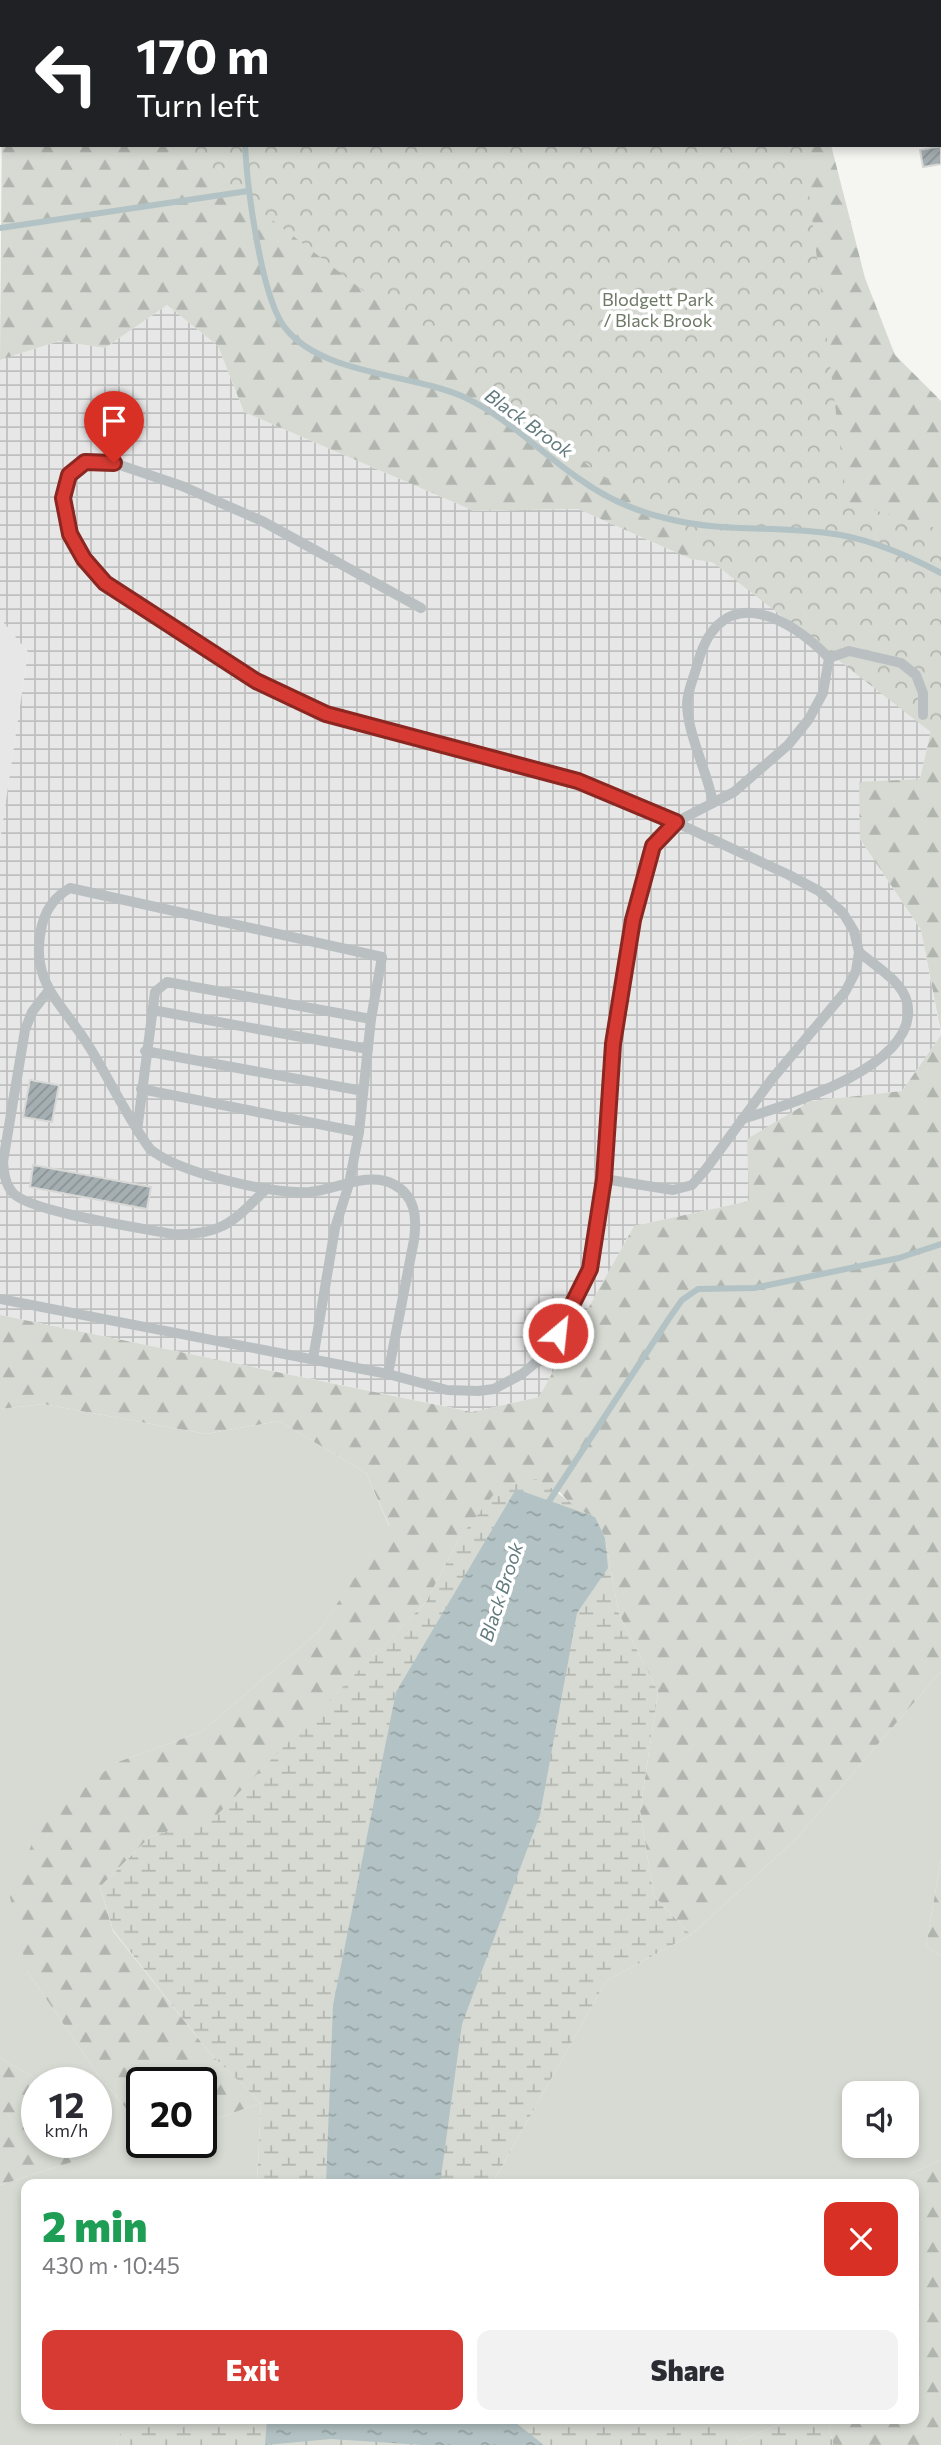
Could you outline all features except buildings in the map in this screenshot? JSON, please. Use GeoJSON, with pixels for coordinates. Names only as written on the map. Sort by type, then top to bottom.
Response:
{"type":"FeatureCollection","features":[{"type":"Feature","properties":{"kind":"lane"},"geometry":{"type":"LineString","coordinates":[[421,608],[262,521],[181,486],[114,463],[85,462],[69,475],[63,498],[70,534],[84,559],[105,583],[256,681],[326,714],[578,781],[676,822],[820,891],[843,913],[854,931],[859,952],[856,971],[845,992],[772,1079],[691,1185],[673,1190],[604,1179]]}},
{"type":"Feature","properties":{"kind":"lane"},"geometry":{"type":"LineString","coordinates":[[713,803],[705,767],[690,722],[687,701],[708,636],[725,619],[745,611],[774,617],[808,636],[829,658]]}},
{"type":"Feature","properties":{"kind":"lane"},"geometry":{"type":"LineString","coordinates":[[829,658],[849,651],[901,663],[916,675],[923,693],[923,715]]}},
{"type":"Feature","properties":{"kind":"lane"},"geometry":{"type":"LineString","coordinates":[[0,1298],[388,1374],[447,1390],[494,1389],[522,1374],[546,1354],[571,1311],[590,1269],[604,1179],[613,1044],[633,920],[653,846],[676,822],[734,792],[763,769],[809,719],[823,693],[829,658]]}},
{"type":"Feature","properties":{"kind":"lane"},"geometry":{"type":"LineString","coordinates":[[313,1359],[335,1228],[349,1184],[359,1132],[371,1019],[382,957],[70,888],[59,894],[44,915],[37,956],[42,979],[87,1042],[136,1131],[150,1149],[164,1161],[186,1170],[267,1188],[310,1192],[349,1184],[374,1179],[393,1184],[410,1199],[417,1218],[388,1374]]}},
{"type":"Feature","properties":{"kind":"lane"},"geometry":{"type":"LineString","coordinates":[[742,1119],[847,1081],[890,1048],[907,1017],[903,995],[859,952]]}},
{"type":"Feature","properties":{"kind":"lane"},"geometry":{"type":"LineString","coordinates":[[136,1131],[155,992],[167,982],[371,1019]]}},
{"type":"Feature","properties":{"kind":"lane"},"geometry":{"type":"LineString","coordinates":[[49,990],[32,1012],[25,1030],[3,1162],[4,1177],[13,1193],[42,1207],[172,1234],[191,1235],[212,1233],[228,1225],[267,1188]]}},
{"type":"Feature","properties":{"kind":"lane"},"geometry":{"type":"LineString","coordinates":[[152,1010],[368,1049]]}},
{"type":"Feature","properties":{"kind":"lane"},"geometry":{"type":"LineString","coordinates":[[145,1051],[363,1091]]}},
{"type":"Feature","properties":{"kind":"lane"},"geometry":{"type":"LineString","coordinates":[[141,1089],[359,1132]]}},
{"type":"Feature","properties":{"kind":"shaded area"},"geometry":{"type":"Polygon","coordinates":[[[167,305],[218,346],[244,412],[474,511],[578,509],[691,559],[849,583],[935,712],[920,779],[860,839],[921,930],[941,1035],[902,1091],[811,1101],[749,1201],[634,1226],[539,1397],[473,1412],[0,1315],[0,841],[28,652],[0,618],[0,360],[59,341],[105,348],[167,305]]]}},
{"type":"Feature","properties":{"kind":"shaded area"},"geometry":{"type":"Polygon","coordinates":[[[0,618],[28,652],[0,841],[0,618]]]}},
{"type":"Feature","properties":{"kind":"green space"},"geometry":{"type":"Polygon","coordinates":[[[2,147],[832,147],[865,278],[895,355],[941,401],[941,1033],[921,930],[860,839],[859,782],[920,779],[935,712],[849,583],[691,559],[578,509],[474,511],[244,412],[218,346],[167,305],[105,348],[59,341],[0,360],[2,147]]]}},
{"type":"Feature","properties":{"kind":"green space","name":"Blodgett Park / Black Brook"},"geometry":{"type":"Polygon","coordinates":[[[179,147],[803,147],[847,502],[941,530],[941,740],[179,147]]]}},
{"type":"Feature","properties":{"kind":"green space"},"geometry":{"type":"Polygon","coordinates":[[[941,1035],[941,1671],[798,1837],[691,1935],[654,1896],[640,1811],[658,1692],[619,1614],[605,1538],[595,1517],[574,1508],[558,1490],[460,1537],[426,1602],[217,1816],[150,1837],[100,1887],[113,1931],[209,2052],[261,2103],[217,2118],[217,2067],[126,2067],[126,2108],[112,2091],[112,2067],[93,2067],[27,1971],[10,1897],[40,1824],[115,1763],[201,1732],[319,1631],[389,1525],[366,1473],[279,1421],[206,1434],[43,1404],[0,1409],[0,1315],[472,1412],[539,1397],[634,1226],[749,1201],[747,1139],[811,1101],[902,1091],[941,1035]]]}},
{"type":"Feature","properties":{"kind":"green space"},"geometry":{"type":"Polygon","coordinates":[[[43,1404],[206,1434],[279,1421],[366,1473],[389,1526],[319,1631],[201,1732],[115,1763],[27,1971],[93,2067],[21,2067],[21,2070],[0,2058],[0,1409],[43,1404]]]}},
{"type":"Feature","properties":{"kind":"green space"},"geometry":{"type":"Polygon","coordinates":[[[536,1479],[595,1517],[605,1538],[619,1614],[658,1692],[640,1811],[654,1896],[691,1935],[606,1981],[495,2179],[257,2179],[261,2103],[209,2052],[113,1930],[100,1887],[150,1837],[217,1815],[426,1602],[460,1537],[498,1489],[536,1479]]]}},
{"type":"Feature","properties":{"kind":"green space"},"geometry":{"type":"Polygon","coordinates":[[[941,1671],[941,1859],[926,1946],[941,1956],[941,2160],[910,2174],[908,2179],[495,2179],[606,1981],[691,1935],[798,1837],[941,1671]]]}},
{"type":"Feature","properties":{"kind":"green space"},"geometry":{"type":"Polygon","coordinates":[[[941,1859],[941,1956],[926,1946],[941,1859]]]}},
{"type":"Feature","properties":{"kind":"green space"},"geometry":{"type":"Polygon","coordinates":[[[0,2058],[21,2070],[21,2158],[85,2158],[0,2185],[0,2058]]]}},
{"type":"Feature","properties":{"kind":"green space"},"geometry":{"type":"Polygon","coordinates":[[[112,2091],[126,2108],[126,2158],[217,2158],[217,2118],[261,2103],[257,2179],[21,2179],[21,2424],[124,2424],[116,2445],[0,2445],[0,2185],[85,2158],[112,2158],[112,2091]]]}},
{"type":"Feature","properties":{"kind":"green space"},"geometry":{"type":"Polygon","coordinates":[[[941,2160],[941,2445],[833,2445],[829,2424],[919,2424],[919,2179],[908,2179],[910,2174],[941,2160]]]}},
{"type":"Feature","properties":{"kind":"green space"},"geometry":{"type":"Polygon","coordinates":[[[124,2424],[731,2424],[739,2441],[780,2424],[829,2424],[833,2445],[116,2445],[124,2424]]]}},
{"type":"Feature","properties":{"kind":"green space"},"geometry":{"type":"Polygon","coordinates":[[[730,2424],[780,2424],[739,2441],[730,2424]]]}},
{"type":"Feature","properties":{"kind":"water"},"geometry":{"type":"Polygon","coordinates":[[[516,1489],[595,1517],[605,1538],[608,1568],[577,1613],[540,1815],[462,2024],[441,2179],[326,2179],[333,2005],[396,1692],[516,1489]]]}},
{"type":"Feature","properties":{"kind":"water"},"geometry":{"type":"Polygon","coordinates":[[[267,2424],[517,2424],[544,2445],[423,2445],[331,2439],[265,2445],[267,2424]]]}},
{"type":"Feature","properties":{"kind":"waterway","name":"Black Brook"},"geometry":{"type":"LineString","coordinates":[[245,147],[252,213],[269,294],[286,329],[302,344],[346,365],[421,383],[466,398],[510,425],[588,485],[621,503],[645,512],[708,526],[807,531],[856,538],[886,548],[941,573]]}},
{"type":"Feature","properties":{"kind":"waterway"},"geometry":{"type":"LineString","coordinates":[[0,228],[248,191]]}},
{"type":"Feature","properties":{"kind":"waterway","name":"Black Brook"},"geometry":{"type":"LineString","coordinates":[[544,1509],[670,1317],[682,1300],[698,1289],[754,1288],[899,1258],[941,1244]]}},
{"type":"Feature","properties":{"kind":"route"},"geometry":{"type":"LineString","coordinates":[[114,463],[85,462],[69,475],[63,498],[70,534],[84,559],[105,583],[256,681],[293,701],[326,714],[578,781],[676,822],[653,846],[642,880],[625,964],[613,1044],[604,1179],[590,1269],[558,1333]]}}]}
